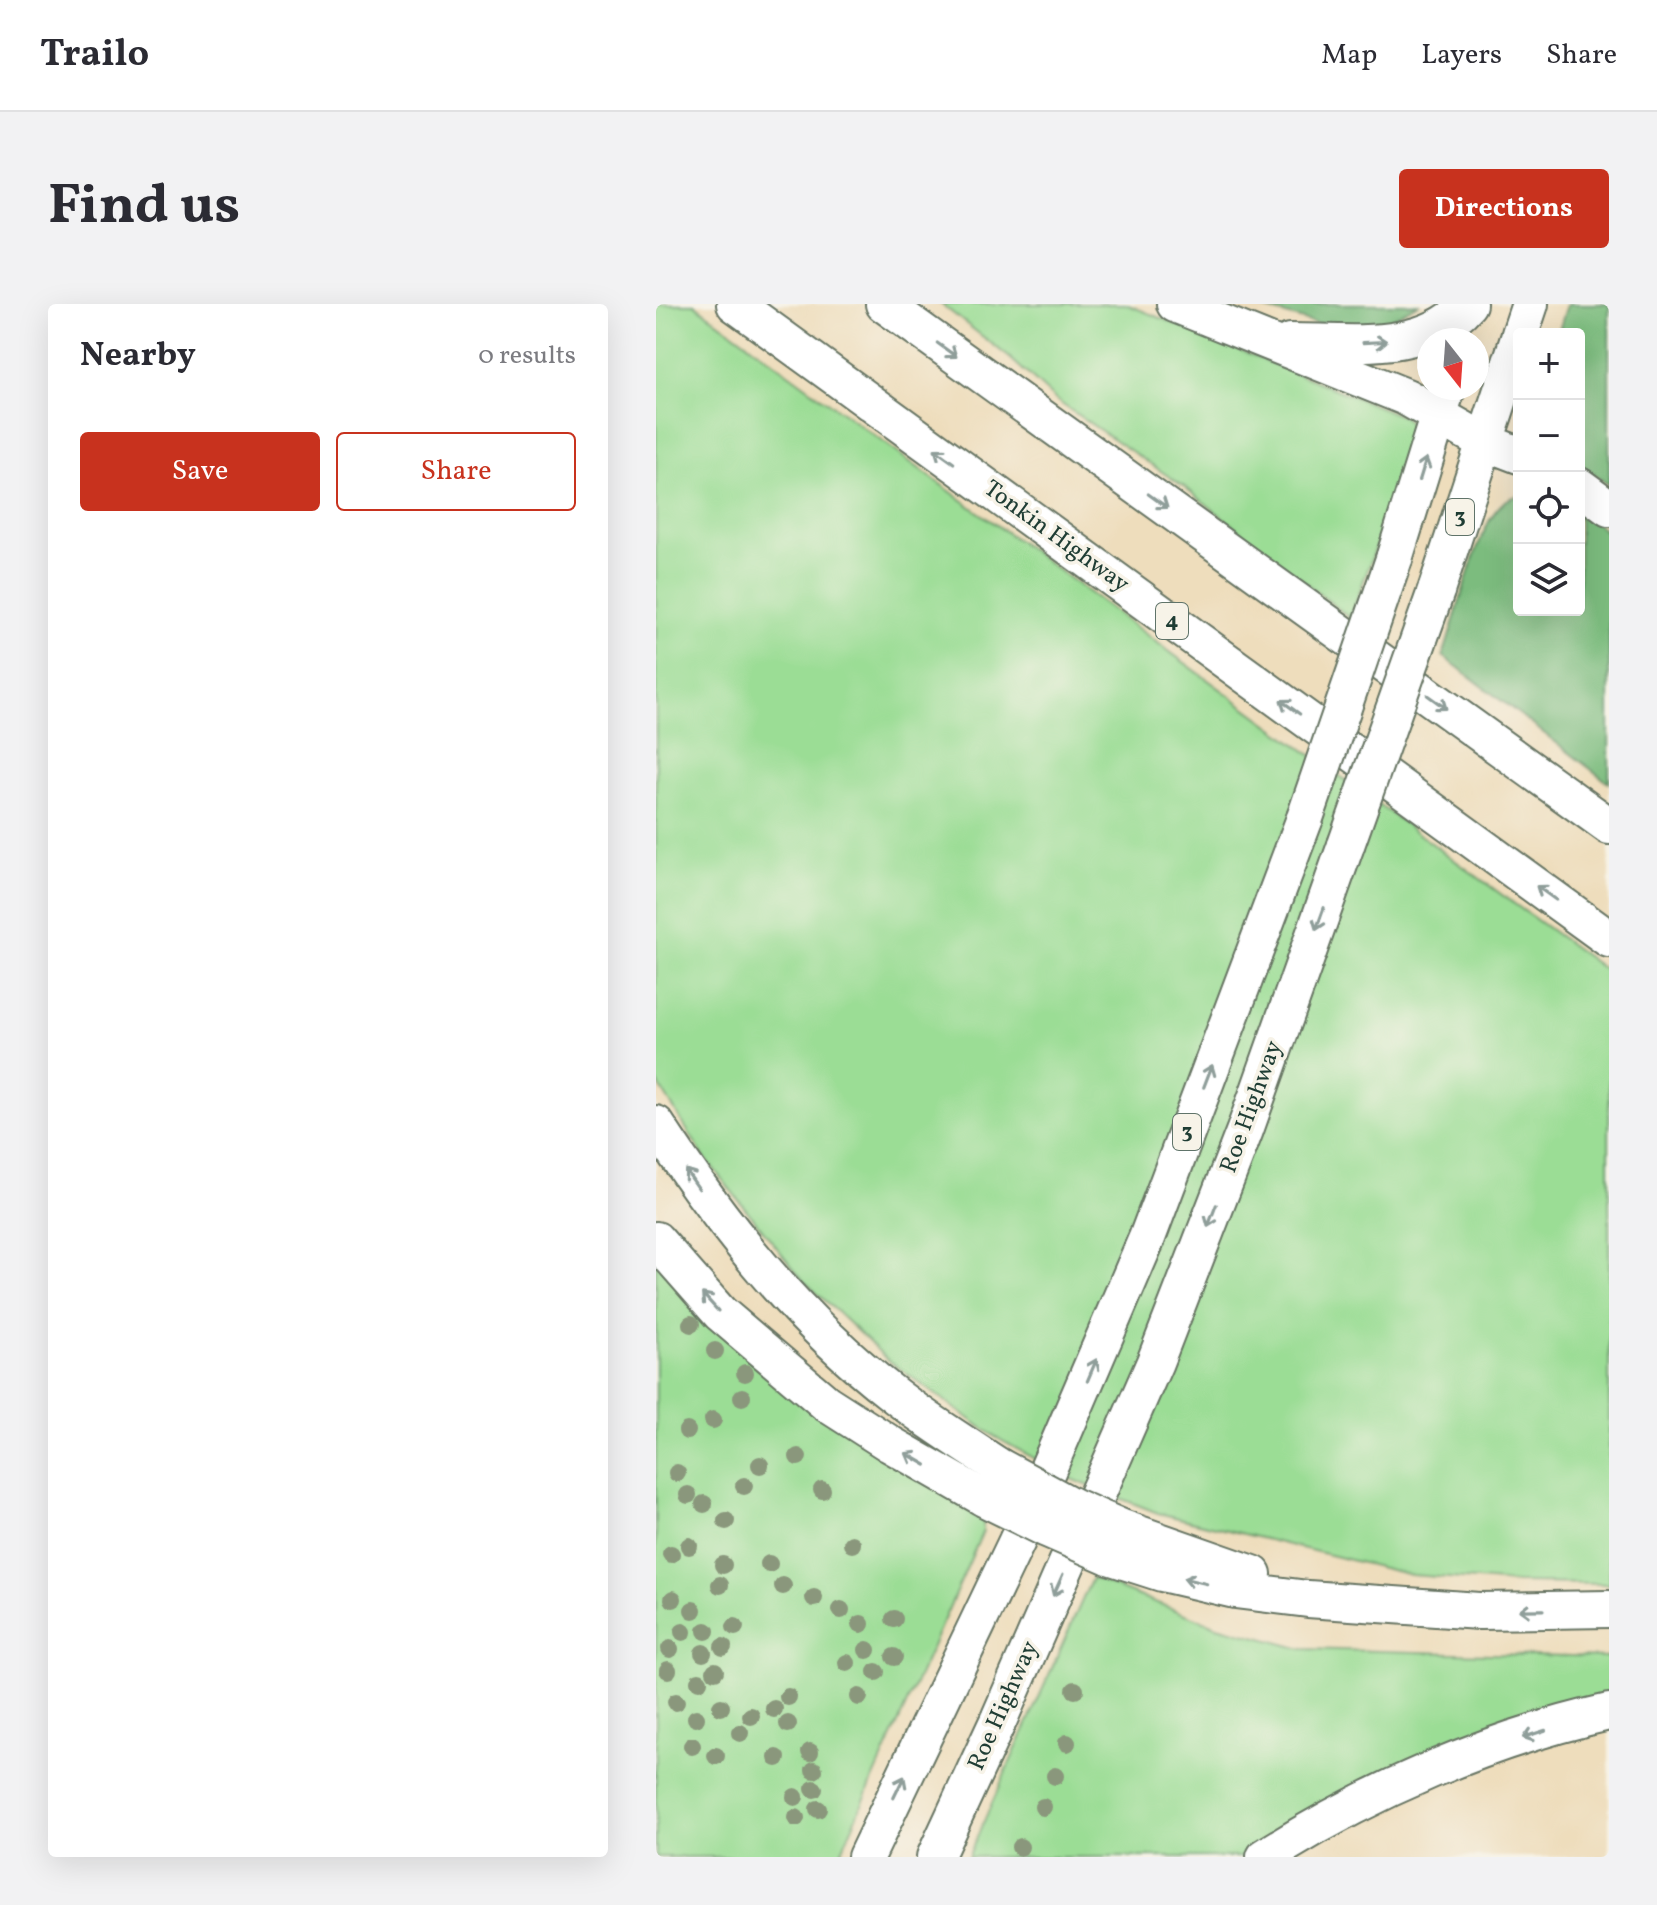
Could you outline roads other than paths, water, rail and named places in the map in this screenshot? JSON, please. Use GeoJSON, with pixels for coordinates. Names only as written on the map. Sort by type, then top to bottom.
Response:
{"type":"FeatureCollection","features":[{"type":"Feature","properties":{"kind":"highway","name":"Tonkin Highway"},"geometry":{"type":"LineString","coordinates":[[735,304],[1609,939]]}},
{"type":"Feature","properties":{"kind":"highway"},"geometry":{"type":"LineString","coordinates":[[884,304],[1609,826]]}},
{"type":"Feature","properties":{"kind":"highway"},"geometry":{"type":"LineString","coordinates":[[1175,304],[1406,397],[1443,403],[1485,442],[1513,453]]}},
{"type":"Feature","properties":{"kind":"highway"},"geometry":{"type":"LineString","coordinates":[[1269,341],[1365,343],[1408,339],[1442,327],[1470,304]]}},
{"type":"Feature","properties":{"kind":"highway"},"geometry":{"type":"LineString","coordinates":[[1465,328],[1470,304]]}},
{"type":"Feature","properties":{"kind":"highway","name":"Roe Highway"},"geometry":{"type":"LineString","coordinates":[[1522,328],[1530,304]]}},
{"type":"Feature","properties":{"kind":"highway","name":"Roe Highway"},"geometry":{"type":"LineString","coordinates":[[935,1857],[1006,1705],[1155,1362],[1245,1130],[1436,591],[1513,357]]}},
{"type":"Feature","properties":{"kind":"highway","name":"3"},"geometry":{"type":"LineString","coordinates":[[866,1857],[1017,1541],[1141,1253],[1305,818],[1394,559],[1443,403]]}},
{"type":"Feature","properties":{"kind":"highway"},"geometry":{"type":"LineString","coordinates":[[1585,490],[1609,508]]}},
{"type":"Feature","properties":{"kind":"highway"},"geometry":{"type":"LineString","coordinates":[[656,1124],[689,1176],[731,1232],[789,1298],[842,1350],[991,1482]]}},
{"type":"Feature","properties":{"kind":"highway"},"geometry":{"type":"LineString","coordinates":[[656,1240],[720,1313],[826,1403],[890,1444],[991,1482],[1074,1507],[1115,1542],[1411,1608],[1479,1611],[1609,1609]]}},
{"type":"Feature","properties":{"kind":"highway"},"geometry":{"type":"LineString","coordinates":[[1265,1857],[1385,1790],[1484,1751],[1609,1712]]}}]}
